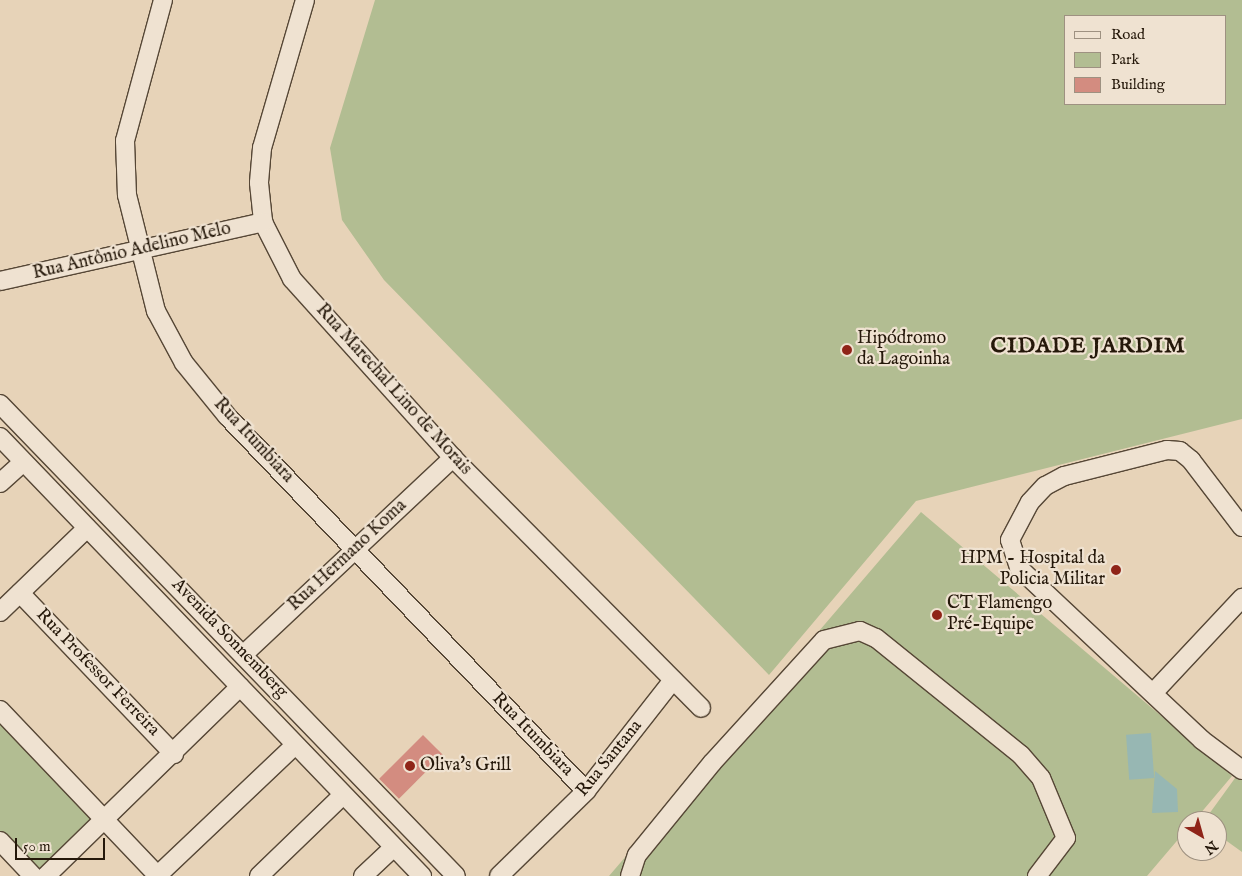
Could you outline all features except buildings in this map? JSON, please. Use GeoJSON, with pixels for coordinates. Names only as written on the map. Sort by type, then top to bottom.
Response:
{"type":"FeatureCollection","features":[{"type":"Feature","properties":{"kind":"street","name":"Rua Itumbiara"},"geometry":{"type":"LineString","coordinates":[[163,0],[125,141],[127,194],[138,250],[156,311],[184,363],[227,416],[586,791]]}},
{"type":"Feature","properties":{"kind":"street","name":"Rua Marechal Lino de Morais"},"geometry":{"type":"LineString","coordinates":[[305,0],[262,148],[259,183],[263,222],[292,279],[453,458],[701,708]]}},
{"type":"Feature","properties":{"kind":"street","name":"Rua Antônio Adelino Melo"},"geometry":{"type":"LineString","coordinates":[[0,282],[263,222]]}},
{"type":"Feature","properties":{"kind":"street","name":"Avenida Sonnemberg"},"geometry":{"type":"LineString","coordinates":[[0,404],[244,654],[456,876]]}},
{"type":"Feature","properties":{"kind":"street","name":"Avenida Sonnemberg"},"geometry":{"type":"LineString","coordinates":[[0,437],[422,876]]}},
{"type":"Feature","properties":{"kind":"street"},"geometry":{"type":"LineString","coordinates":[[1242,526],[1191,460],[1180,451],[1167,450],[1064,476],[1045,486],[1030,502],[1010,540],[1019,568],[1242,770]]}},
{"type":"Feature","properties":{"kind":"street","name":"Rua Hermano Koma"},"geometry":{"type":"LineString","coordinates":[[244,654],[453,458]]}},
{"type":"Feature","properties":{"kind":"street"},"geometry":{"type":"LineString","coordinates":[[0,483],[23,462]]}},
{"type":"Feature","properties":{"kind":"street"},"geometry":{"type":"LineString","coordinates":[[0,612],[87,528]]}},
{"type":"Feature","properties":{"kind":"street","name":"Rua Professor Ferreira"},"geometry":{"type":"LineString","coordinates":[[20,593],[174,754]]}},
{"type":"Feature","properties":{"kind":"street"},"geometry":{"type":"LineString","coordinates":[[1154,692],[1242,598]]}},
{"type":"Feature","properties":{"kind":"street"},"geometry":{"type":"LineString","coordinates":[[630,876],[637,855],[712,763],[824,640],[860,631],[876,638],[1021,755],[1041,778],[1066,838],[1036,876]]}},
{"type":"Feature","properties":{"kind":"street","name":"Rua Santana"},"geometry":{"type":"LineString","coordinates":[[499,876],[586,791],[673,680]]}},
{"type":"Feature","properties":{"kind":"street"},"geometry":{"type":"LineString","coordinates":[[46,876],[174,754],[240,687]]}},
{"type":"Feature","properties":{"kind":"street"},"geometry":{"type":"LineString","coordinates":[[0,710],[157,876],[295,745]]}},
{"type":"Feature","properties":{"kind":"street"},"geometry":{"type":"LineString","coordinates":[[259,876],[343,795]]}},
{"type":"Feature","properties":{"kind":"street"},"geometry":{"type":"LineString","coordinates":[[0,841],[33,876]]}},
{"type":"Feature","properties":{"kind":"street"},"geometry":{"type":"LineString","coordinates":[[363,876],[394,847]]}},
{"type":"Feature","properties":{"kind":"green space","name":"Hipódromo da Lagoinha"},"geometry":{"type":"Polygon","coordinates":[[[375,0],[1242,0],[1242,419],[916,501],[769,675],[384,280],[342,220],[330,148],[375,0]]]}},
{"type":"Feature","properties":{"kind":"green space","name":"CT Flamengo Pré-Equipe"},"geometry":{"type":"Polygon","coordinates":[[[921,512],[1232,776],[1202,811],[1177,811],[1177,841],[1147,876],[609,876],[921,512]]]}},
{"type":"Feature","properties":{"kind":"green space"},"geometry":{"type":"Polygon","coordinates":[[[0,710],[105,821],[46,876],[0,841],[0,710]]]}},
{"type":"Feature","properties":{"kind":"green space"},"geometry":{"type":"Polygon","coordinates":[[[1238,774],[1242,777],[1242,852],[1227,841],[1227,811],[1211,811],[1238,774]]]}},
{"type":"Feature","properties":{"kind":"water"},"geometry":{"type":"Polygon","coordinates":[[[1151,733],[1154,778],[1129,780],[1126,735],[1151,733]]]}},
{"type":"Feature","properties":{"kind":"water"},"geometry":{"type":"Polygon","coordinates":[[[1155,771],[1177,789],[1178,811],[1152,813],[1155,771]]]}},
{"type":"Feature","properties":{"kind":"place","name":"Hipódromo da Lagoinha"},"geometry":{"type":"Point","coordinates":[847,350]}},
{"type":"Feature","properties":{"kind":"place","name":"HPM - Hospital da Policia Militar"},"geometry":{"type":"Point","coordinates":[1116,570]}},
{"type":"Feature","properties":{"kind":"place","name":"CT Flamengo Pré-Equipe"},"geometry":{"type":"Point","coordinates":[937,615]}},
{"type":"Feature","properties":{"kind":"place","name":"Oliva's Grill"},"geometry":{"type":"Point","coordinates":[410,766]}},
{"type":"Feature","properties":{"kind":"district","name":"CIDADE JARDIM"},"geometry":{"type":"Point","coordinates":[1088,347]}}]}
